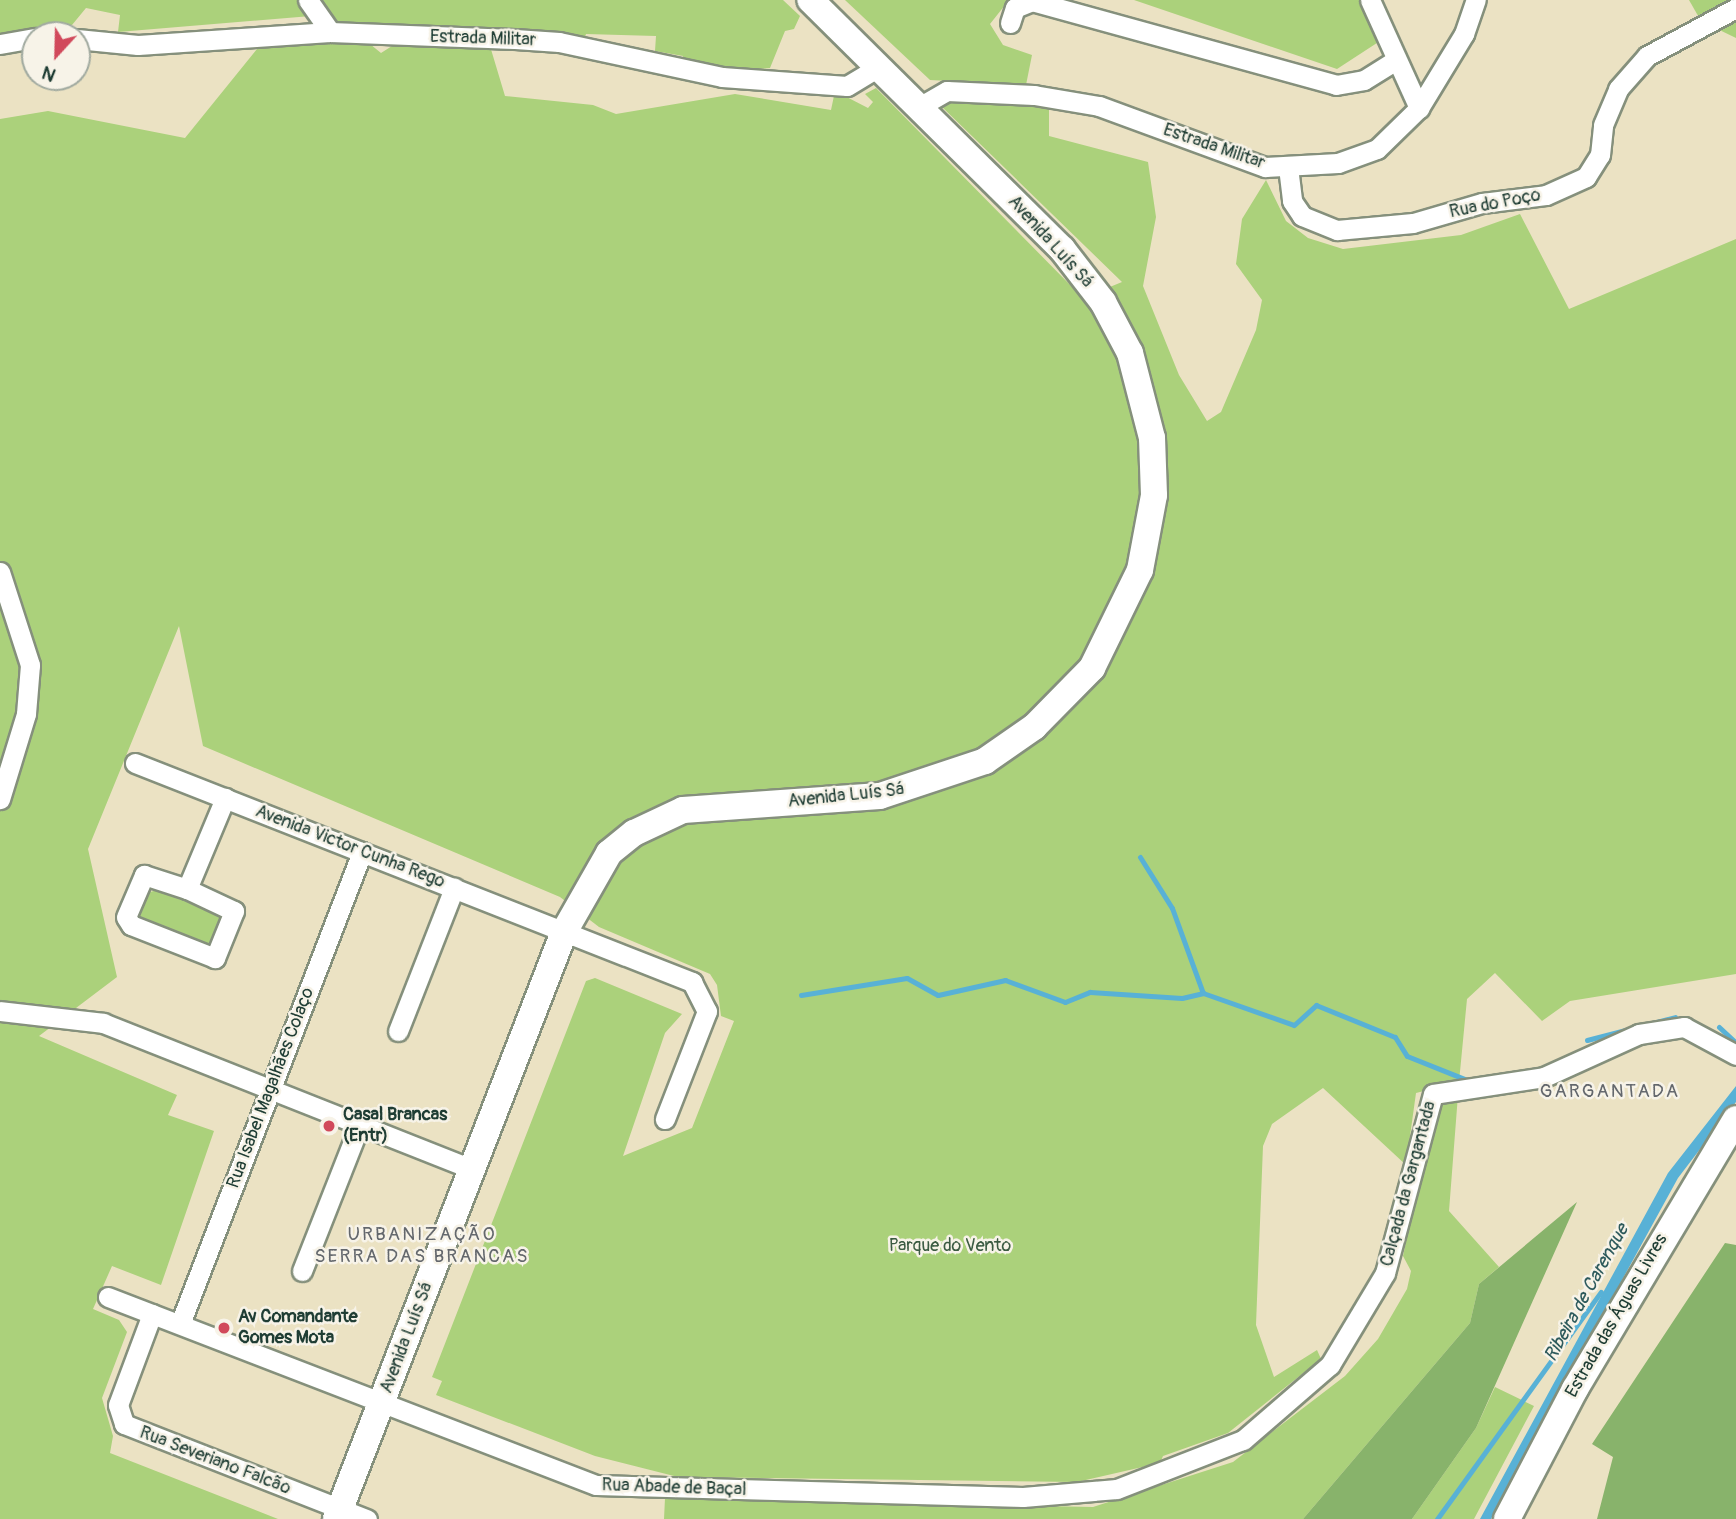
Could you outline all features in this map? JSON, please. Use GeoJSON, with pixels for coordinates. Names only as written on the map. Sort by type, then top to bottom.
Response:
{"type":"FeatureCollection","features":[{"type":"Feature","properties":{"kind":"street"},"geometry":{"type":"LineString","coordinates":[[307,0],[330,32]]}},
{"type":"Feature","properties":{"kind":"street","name":"Avenida Luís Sá"},"geometry":{"type":"LineString","coordinates":[[339,1514],[564,932],[593,872],[657,820],[722,806],[880,796],[985,761],[1061,704],[1092,668],[1130,600],[1148,539],[1154,470],[1147,407],[1130,354],[1082,273],[810,0]]}},
{"type":"Feature","properties":{"kind":"street"},"geometry":{"type":"LineString","coordinates":[[1370,0],[1419,108]]}},
{"type":"Feature","properties":{"kind":"street","name":"Estrada Militar"},"geometry":{"type":"LineString","coordinates":[[919,107],[947,91],[1047,97],[1099,106],[1265,167],[1338,163],[1377,149],[1419,108],[1453,54],[1476,0]]}},
{"type":"Feature","properties":{"kind":"street"},"geometry":{"type":"LineString","coordinates":[[1010,23],[1015,8],[1032,1],[1336,85],[1364,80],[1396,60]]}},
{"type":"Feature","properties":{"kind":"street","name":"Rua do Poço"},"geometry":{"type":"LineString","coordinates":[[1288,167],[1292,201],[1302,216],[1336,230],[1413,223],[1482,203],[1546,195],[1586,177],[1600,155],[1603,125],[1618,89],[1647,56],[1736,8]]}},
{"type":"Feature","properties":{"kind":"street","name":"Estrada Militar"},"geometry":{"type":"LineString","coordinates":[[91,40],[138,44],[330,32],[559,42],[669,69],[841,86],[863,82],[879,67]]}},
{"type":"Feature","properties":{"kind":"street"},"geometry":{"type":"LineString","coordinates":[[0,44],[21,40]]}},
{"type":"Feature","properties":{"kind":"street"},"geometry":{"type":"LineString","coordinates":[[0,572],[30,665],[26,714],[0,799]]}},
{"type":"Feature","properties":{"kind":"street","name":"Avenida Victor Cunha Rego"},"geometry":{"type":"LineString","coordinates":[[135,763],[692,982],[704,994],[707,1011],[665,1119]]}},
{"type":"Feature","properties":{"kind":"street"},"geometry":{"type":"LineString","coordinates":[[187,889],[225,798]]}},
{"type":"Feature","properties":{"kind":"street","name":"Rua Isabel Magalhães Colaço"},"geometry":{"type":"LineString","coordinates":[[180,1324],[362,852]]}},
{"type":"Feature","properties":{"kind":"street"},"geometry":{"type":"LineString","coordinates":[[144,875],[187,889],[234,911],[215,958],[126,920],[144,875]]}},
{"type":"Feature","properties":{"kind":"street"},"geometry":{"type":"LineString","coordinates":[[398,1031],[454,888]]}},
{"type":"Feature","properties":{"kind":"street"},"geometry":{"type":"LineString","coordinates":[[0,1011],[103,1023],[471,1169]]}},
{"type":"Feature","properties":{"kind":"street","name":"Calçada da Gargantada"},"geometry":{"type":"LineString","coordinates":[[856,1494],[1023,1497],[1117,1489],[1242,1440],[1330,1365],[1385,1273],[1433,1094],[1544,1077],[1639,1034],[1684,1027],[1736,1055]]}},
{"type":"Feature","properties":{"kind":"street","name":"Estrada das Águas Livres"},"geometry":{"type":"LineString","coordinates":[[1507,1519],[1581,1377],[1736,1119]]}},
{"type":"Feature","properties":{"kind":"street"},"geometry":{"type":"LineString","coordinates":[[302,1271],[360,1124]]}},
{"type":"Feature","properties":{"kind":"street","name":"Rua Abade de Baçal"},"geometry":{"type":"LineString","coordinates":[[108,1297],[596,1485],[856,1494]]}},
{"type":"Feature","properties":{"kind":"street","name":"Rua Severiano Falcão"},"geometry":{"type":"LineString","coordinates":[[152,1314],[118,1405],[124,1424],[339,1514]]}},
{"type":"Feature","properties":{"kind":"street"},"geometry":{"type":"LineString","coordinates":[[339,1514],[367,1519]]}},
{"type":"Feature","properties":{"kind":"green space"},"geometry":{"type":"Polygon","coordinates":[[[0,0],[297,0],[311,16],[118,32],[120,15],[86,8],[75,21],[21,21],[21,31],[0,34],[0,0]]]}},
{"type":"Feature","properties":{"kind":"green space"},"geometry":{"type":"Polygon","coordinates":[[[314,0],[783,0],[800,16],[794,29],[785,31],[770,68],[725,72],[682,65],[683,56],[655,51],[656,36],[586,34],[584,40],[337,25],[314,0]]]}},
{"type":"Feature","properties":{"kind":"green space"},"geometry":{"type":"Polygon","coordinates":[[[845,0],[1009,0],[990,24],[1003,45],[1032,55],[1026,85],[930,80],[845,0]]]}},
{"type":"Feature","properties":{"kind":"green space"},"geometry":{"type":"Polygon","coordinates":[[[1134,0],[1362,0],[1380,41],[1337,69],[1134,0]]]}},
{"type":"Feature","properties":{"kind":"green space"},"geometry":{"type":"Polygon","coordinates":[[[1689,0],[1736,0],[1736,38],[1701,21],[1689,0]]]}},
{"type":"Feature","properties":{"kind":"green space","name":"Parque do Vento"},"geometry":{"type":"Polygon","coordinates":[[[365,40],[381,53],[392,46],[490,46],[505,96],[593,105],[616,114],[735,94],[831,110],[835,91],[868,108],[873,102],[865,94],[876,88],[1083,298],[1122,282],[940,105],[946,97],[1049,104],[1049,136],[1148,162],[1156,217],[1143,286],[1179,375],[1207,421],[1221,412],[1256,330],[1262,300],[1236,264],[1242,219],[1266,180],[1286,221],[1308,238],[1343,249],[1461,235],[1520,214],[1569,309],[1736,239],[1736,974],[1570,1001],[1542,1021],[1495,973],[1467,999],[1459,1082],[1416,1093],[1406,1165],[1323,1088],[1272,1124],[1263,1146],[1256,1325],[1274,1377],[1317,1350],[1321,1359],[1228,1433],[1163,1456],[1160,1463],[1077,1482],[678,1477],[595,1456],[436,1395],[442,1381],[432,1377],[586,981],[595,978],[682,1014],[665,1033],[623,1156],[692,1128],[734,1021],[721,1016],[717,985],[710,974],[599,927],[560,897],[203,746],[179,626],[88,849],[117,977],[39,1036],[177,1095],[168,1115],[214,1131],[161,1285],[112,1266],[93,1309],[119,1320],[127,1332],[102,1398],[113,1436],[110,1453],[278,1519],[0,1519],[0,119],[48,111],[185,138],[261,44],[365,40]]]}},
{"type":"Feature","properties":{"kind":"green space"},"geometry":{"type":"Polygon","coordinates":[[[163,888],[220,915],[214,944],[205,948],[140,919],[137,907],[144,894],[163,888]]]}},
{"type":"Feature","properties":{"kind":"green space"},"geometry":{"type":"Polygon","coordinates":[[[1458,1095],[1449,1211],[1499,1267],[1479,1284],[1470,1323],[1303,1519],[664,1519],[665,1498],[1093,1507],[1233,1462],[1345,1376],[1378,1339],[1407,1289],[1411,1271],[1403,1256],[1434,1107],[1458,1095]]]}},
{"type":"Feature","properties":{"kind":"green space"},"geometry":{"type":"Polygon","coordinates":[[[1577,1202],[1476,1428],[1412,1519],[1303,1519],[1470,1323],[1479,1284],[1577,1202]]]}},
{"type":"Feature","properties":{"kind":"green space"},"geometry":{"type":"Polygon","coordinates":[[[1725,1243],[1736,1245],[1736,1519],[1597,1519],[1613,1457],[1592,1444],[1725,1243]]]}},
{"type":"Feature","properties":{"kind":"green space"},"geometry":{"type":"Polygon","coordinates":[[[1495,1387],[1534,1406],[1474,1519],[1412,1519],[1476,1428],[1495,1387]]]}},
{"type":"Feature","properties":{"kind":"water"},"geometry":{"type":"Polygon","coordinates":[[[1736,1086],[1736,1102],[1678,1178],[1491,1519],[1480,1519],[1668,1173],[1736,1086]]]}},
{"type":"Feature","properties":{"kind":"waterway"},"geometry":{"type":"LineString","coordinates":[[1140,857],[1172,908],[1203,993]]}},
{"type":"Feature","properties":{"kind":"waterway"},"geometry":{"type":"LineString","coordinates":[[801,995],[907,978],[938,995],[1005,980],[1065,1002],[1090,992],[1182,998],[1203,993],[1294,1025],[1316,1005],[1395,1037],[1407,1056],[1467,1080]]}},
{"type":"Feature","properties":{"kind":"waterway"},"geometry":{"type":"LineString","coordinates":[[1587,1040],[1675,1017]]}},
{"type":"Feature","properties":{"kind":"waterway"},"geometry":{"type":"LineString","coordinates":[[1719,1027],[1736,1043]]}},
{"type":"Feature","properties":{"kind":"waterway","name":"Ribeira de Carenque"},"geometry":{"type":"LineString","coordinates":[[1437,1519],[1601,1292]]}},
{"type":"Feature","properties":{"kind":"place","name":"Casal Brancas (Entr)"},"geometry":{"type":"Point","coordinates":[329,1126]}},
{"type":"Feature","properties":{"kind":"place","name":"Av Comandante Gomes Mota"},"geometry":{"type":"Point","coordinates":[224,1328]}},
{"type":"Feature","properties":{"kind":"district","name":"GARGANTADA"},"geometry":{"type":"Point","coordinates":[1610,1092]}},
{"type":"Feature","properties":{"kind":"district","name":"URBANIZAÇÃO SERRA DAS BRANCAS"},"geometry":{"type":"Point","coordinates":[422,1246]}}]}
